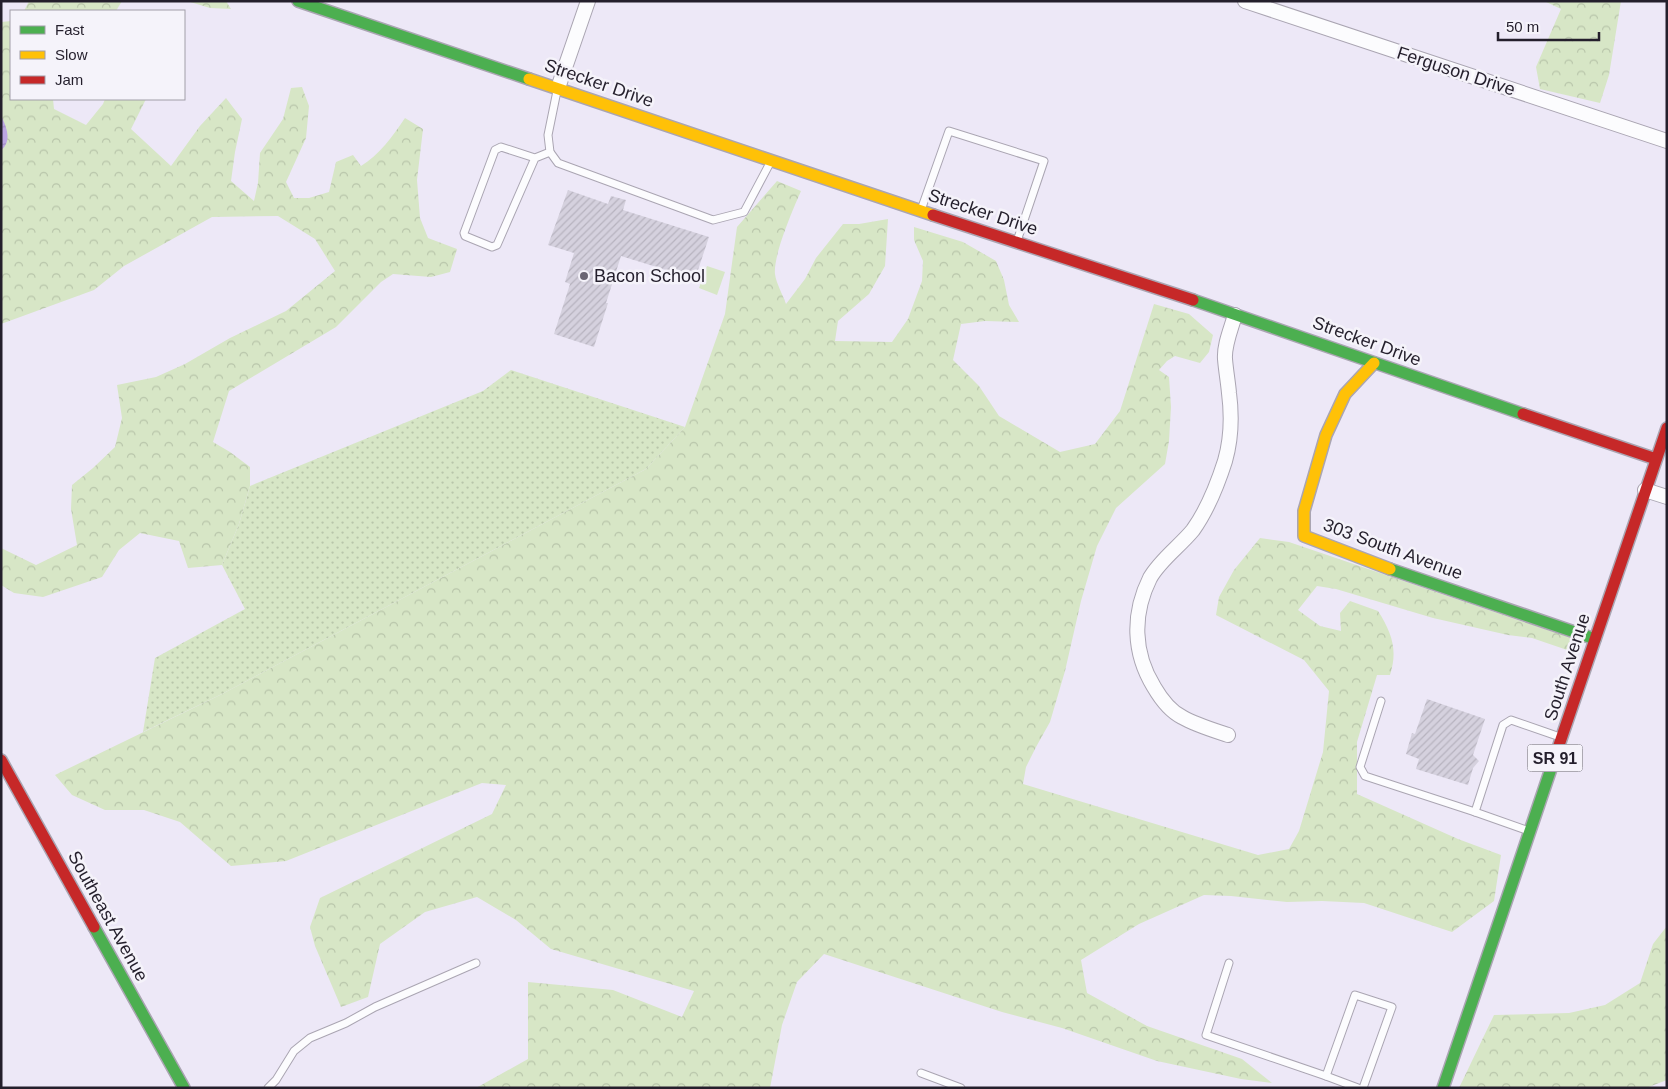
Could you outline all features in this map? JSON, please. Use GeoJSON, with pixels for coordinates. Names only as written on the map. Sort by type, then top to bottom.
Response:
{"type":"FeatureCollection","features":[{"type":"Feature","properties":{"kind":"street","name":"Strecker Drive"},"geometry":{"type":"LineString","coordinates":[[298,1],[1295,334],[1374,363],[1656,458]]}},
{"type":"Feature","properties":{"kind":"street"},"geometry":{"type":"LineString","coordinates":[[558,88],[588,1]]}},
{"type":"Feature","properties":{"kind":"street","name":"Ferguson Drive"},"geometry":{"type":"LineString","coordinates":[[1245,1],[1667,141]]}},
{"type":"Feature","properties":{"kind":"street"},"geometry":{"type":"LineString","coordinates":[[1228,735],[1181,717],[1162,699],[1142,664],[1137,636],[1140,608],[1150,578],[1193,530],[1206,511],[1223,468],[1230,440],[1231,409],[1225,359],[1235,315]]}},
{"type":"Feature","properties":{"kind":"street","name":"303 South Avenue"},"geometry":{"type":"LineString","coordinates":[[1374,363],[1345,394],[1326,435],[1304,511],[1304,536],[1362,559],[1595,639]]}},
{"type":"Feature","properties":{"kind":"street","name":"South Avenue"},"geometry":{"type":"LineString","coordinates":[[1443,1088],[1667,428]]}},
{"type":"Feature","properties":{"kind":"street"},"geometry":{"type":"LineString","coordinates":[[1645,490],[1667,497]]}},
{"type":"Feature","properties":{"kind":"street","name":"Southeast Avenue"},"geometry":{"type":"LineString","coordinates":[[1,760],[184,1088]]}},
{"type":"Feature","properties":{"kind":"lane"},"geometry":{"type":"LineString","coordinates":[[558,88],[548,135],[550,152],[558,164],[713,220],[744,212],[772,160]]}},
{"type":"Feature","properties":{"kind":"lane"},"geometry":{"type":"LineString","coordinates":[[921,210],[950,131],[1044,161],[1017,242]]}},
{"type":"Feature","properties":{"kind":"lane"},"geometry":{"type":"LineString","coordinates":[[535,158],[497,245],[492,247],[465,236],[464,233],[495,150],[501,147],[535,158],[550,152]]}},
{"type":"Feature","properties":{"kind":"lane"},"geometry":{"type":"LineString","coordinates":[[1381,701],[1360,767],[1365,776],[1530,832]]}},
{"type":"Feature","properties":{"kind":"lane"},"geometry":{"type":"LineString","coordinates":[[1475,812],[1503,725],[1511,720],[1562,738]]}},
{"type":"Feature","properties":{"kind":"lane"},"geometry":{"type":"LineString","coordinates":[[268,1088],[276,1080],[294,1051],[310,1038],[476,963]]}},
{"type":"Feature","properties":{"kind":"lane"},"geometry":{"type":"LineString","coordinates":[[1229,963],[1206,1036],[1358,1088]]}},
{"type":"Feature","properties":{"kind":"lane"},"geometry":{"type":"LineString","coordinates":[[1326,1076],[1355,996],[1392,1007],[1363,1088]]}},
{"type":"Feature","properties":{"kind":"lane"},"geometry":{"type":"LineString","coordinates":[[921,1073],[961,1088]]}},
{"type":"Feature","properties":{"kind":"green space"},"geometry":{"type":"Polygon","coordinates":[[[29,1],[122,1],[117,10],[24,10],[29,1]]]}},
{"type":"Feature","properties":{"kind":"green space"},"geometry":{"type":"Polygon","coordinates":[[[187,1],[226,1],[231,9],[210,8],[187,1]]]}},
{"type":"Feature","properties":{"kind":"green space"},"geometry":{"type":"Polygon","coordinates":[[[1544,1],[1621,1],[1609,75],[1600,103],[1540,89],[1536,67],[1561,9],[1544,1]]]}},
{"type":"Feature","properties":{"kind":"green space"},"geometry":{"type":"Polygon","coordinates":[[[10,21],[10,100],[53,100],[54,109],[86,125],[105,100],[146,100],[131,129],[171,166],[200,126],[226,98],[242,119],[231,181],[254,201],[258,183],[260,153],[283,119],[291,88],[302,87],[309,106],[306,138],[286,182],[294,198],[309,198],[329,192],[336,162],[353,155],[361,166],[368,162],[391,138],[405,118],[423,129],[417,180],[420,218],[428,238],[457,249],[450,272],[431,277],[393,274],[381,282],[336,327],[229,391],[213,442],[250,467],[250,486],[239,524],[222,565],[188,568],[179,541],[140,533],[119,550],[102,577],[43,597],[14,593],[1,585],[1,548],[36,565],[77,545],[71,509],[72,485],[115,447],[122,418],[117,385],[156,377],[185,364],[230,338],[286,311],[335,271],[315,239],[278,216],[212,217],[124,266],[94,290],[1,324],[1,22],[10,21]]]}},
{"type":"Feature","properties":{"kind":"green space"},"geometry":{"type":"Polygon","coordinates":[[[777,181],[801,191],[784,233],[775,266],[778,285],[786,304],[805,279],[816,258],[843,224],[859,224],[888,219],[885,266],[869,294],[838,321],[835,341],[892,342],[908,319],[922,281],[923,261],[914,240],[914,227],[963,242],[996,261],[1004,280],[1009,305],[1019,322],[985,321],[961,324],[953,360],[979,386],[999,416],[1060,452],[1095,444],[1120,411],[1154,304],[1189,314],[1213,335],[1209,352],[1200,363],[1175,356],[1167,361],[1159,370],[1169,377],[1171,407],[1169,441],[1165,464],[1116,508],[1097,546],[1050,722],[1026,767],[1023,784],[1258,855],[1289,849],[1299,831],[1323,752],[1329,691],[1304,660],[1216,615],[1219,597],[1234,570],[1260,538],[1289,542],[1577,640],[1576,653],[1532,638],[1508,635],[1433,618],[1336,589],[1317,586],[1298,610],[1320,626],[1341,631],[1340,613],[1350,601],[1378,611],[1390,634],[1393,658],[1390,675],[1377,675],[1357,742],[1357,794],[1458,839],[1501,855],[1494,901],[1452,932],[1364,903],[1287,902],[1204,895],[1139,924],[1081,960],[1087,993],[1147,1026],[1242,1059],[1272,1083],[1241,1079],[1157,1061],[1062,1028],[1002,1012],[824,954],[797,982],[782,1025],[770,1088],[476,1088],[528,1059],[528,982],[613,990],[682,1017],[694,991],[551,949],[516,920],[477,897],[425,912],[380,944],[368,997],[341,1007],[315,946],[310,927],[320,898],[492,814],[506,785],[482,783],[286,861],[231,866],[180,822],[144,810],[105,810],[72,795],[55,775],[222,694],[646,469],[685,427],[725,314],[737,227],[777,181]]]}},
{"type":"Feature","properties":{"kind":"green space"},"geometry":{"type":"Polygon","coordinates":[[[707,266],[725,272],[717,295],[699,288],[707,266]]]}},
{"type":"Feature","properties":{"kind":"green space"},"geometry":{"type":"Polygon","coordinates":[[[511,370],[685,427],[646,469],[222,694],[143,732],[155,658],[245,609],[222,565],[239,524],[250,486],[483,391],[511,370]]]}},
{"type":"Feature","properties":{"kind":"green space"},"geometry":{"type":"Polygon","coordinates":[[[1667,926],[1667,1080],[1646,1088],[1459,1088],[1494,1015],[1569,1013],[1605,1005],[1640,983],[1653,944],[1667,926]]]}},
{"type":"Feature","properties":{"kind":"water"},"geometry":{"type":"Polygon","coordinates":[[[1,116],[7,129],[7,139],[1,150],[1,116]]]}},
{"type":"Feature","properties":{"kind":"building"},"geometry":{"type":"Polygon","coordinates":[[[568,190],[608,204],[611,196],[626,200],[623,210],[709,237],[695,279],[621,256],[594,347],[554,334],[570,284],[565,282],[574,253],[548,245],[568,190]]]}},
{"type":"Feature","properties":{"kind":"building"},"geometry":{"type":"Polygon","coordinates":[[[1427,699],[1485,719],[1473,755],[1479,761],[1473,768],[1468,785],[1416,769],[1419,759],[1406,754],[1412,733],[1415,734],[1427,699]]]}},
{"type":"Feature","properties":{"kind":"traffic: fast"},"geometry":{"type":"LineString","coordinates":[[298,1],[529,79]]}},
{"type":"Feature","properties":{"kind":"traffic: fast"},"geometry":{"type":"LineString","coordinates":[[1193,300],[1523,414]]}},
{"type":"Feature","properties":{"kind":"traffic: fast"},"geometry":{"type":"LineString","coordinates":[[1390,569],[1595,639]]}},
{"type":"Feature","properties":{"kind":"traffic: fast"},"geometry":{"type":"LineString","coordinates":[[1443,1088],[1556,754]]}},
{"type":"Feature","properties":{"kind":"traffic: fast"},"geometry":{"type":"LineString","coordinates":[[94,927],[184,1088]]}},
{"type":"Feature","properties":{"kind":"traffic: slow"},"geometry":{"type":"LineString","coordinates":[[529,79],[933,215]]}},
{"type":"Feature","properties":{"kind":"traffic: slow"},"geometry":{"type":"LineString","coordinates":[[1374,363],[1345,394],[1326,435],[1304,511],[1304,536],[1390,569]]}},
{"type":"Feature","properties":{"kind":"traffic: jam"},"geometry":{"type":"LineString","coordinates":[[933,215],[1193,300]]}},
{"type":"Feature","properties":{"kind":"traffic: jam"},"geometry":{"type":"LineString","coordinates":[[1523,414],[1656,459]]}},
{"type":"Feature","properties":{"kind":"traffic: jam"},"geometry":{"type":"LineString","coordinates":[[1556,754],[1667,428]]}},
{"type":"Feature","properties":{"kind":"traffic: jam"},"geometry":{"type":"LineString","coordinates":[[1,760],[94,927]]}},
{"type":"Feature","properties":{"kind":"place","name":"Bacon School"},"geometry":{"type":"Point","coordinates":[584,276]}}]}
